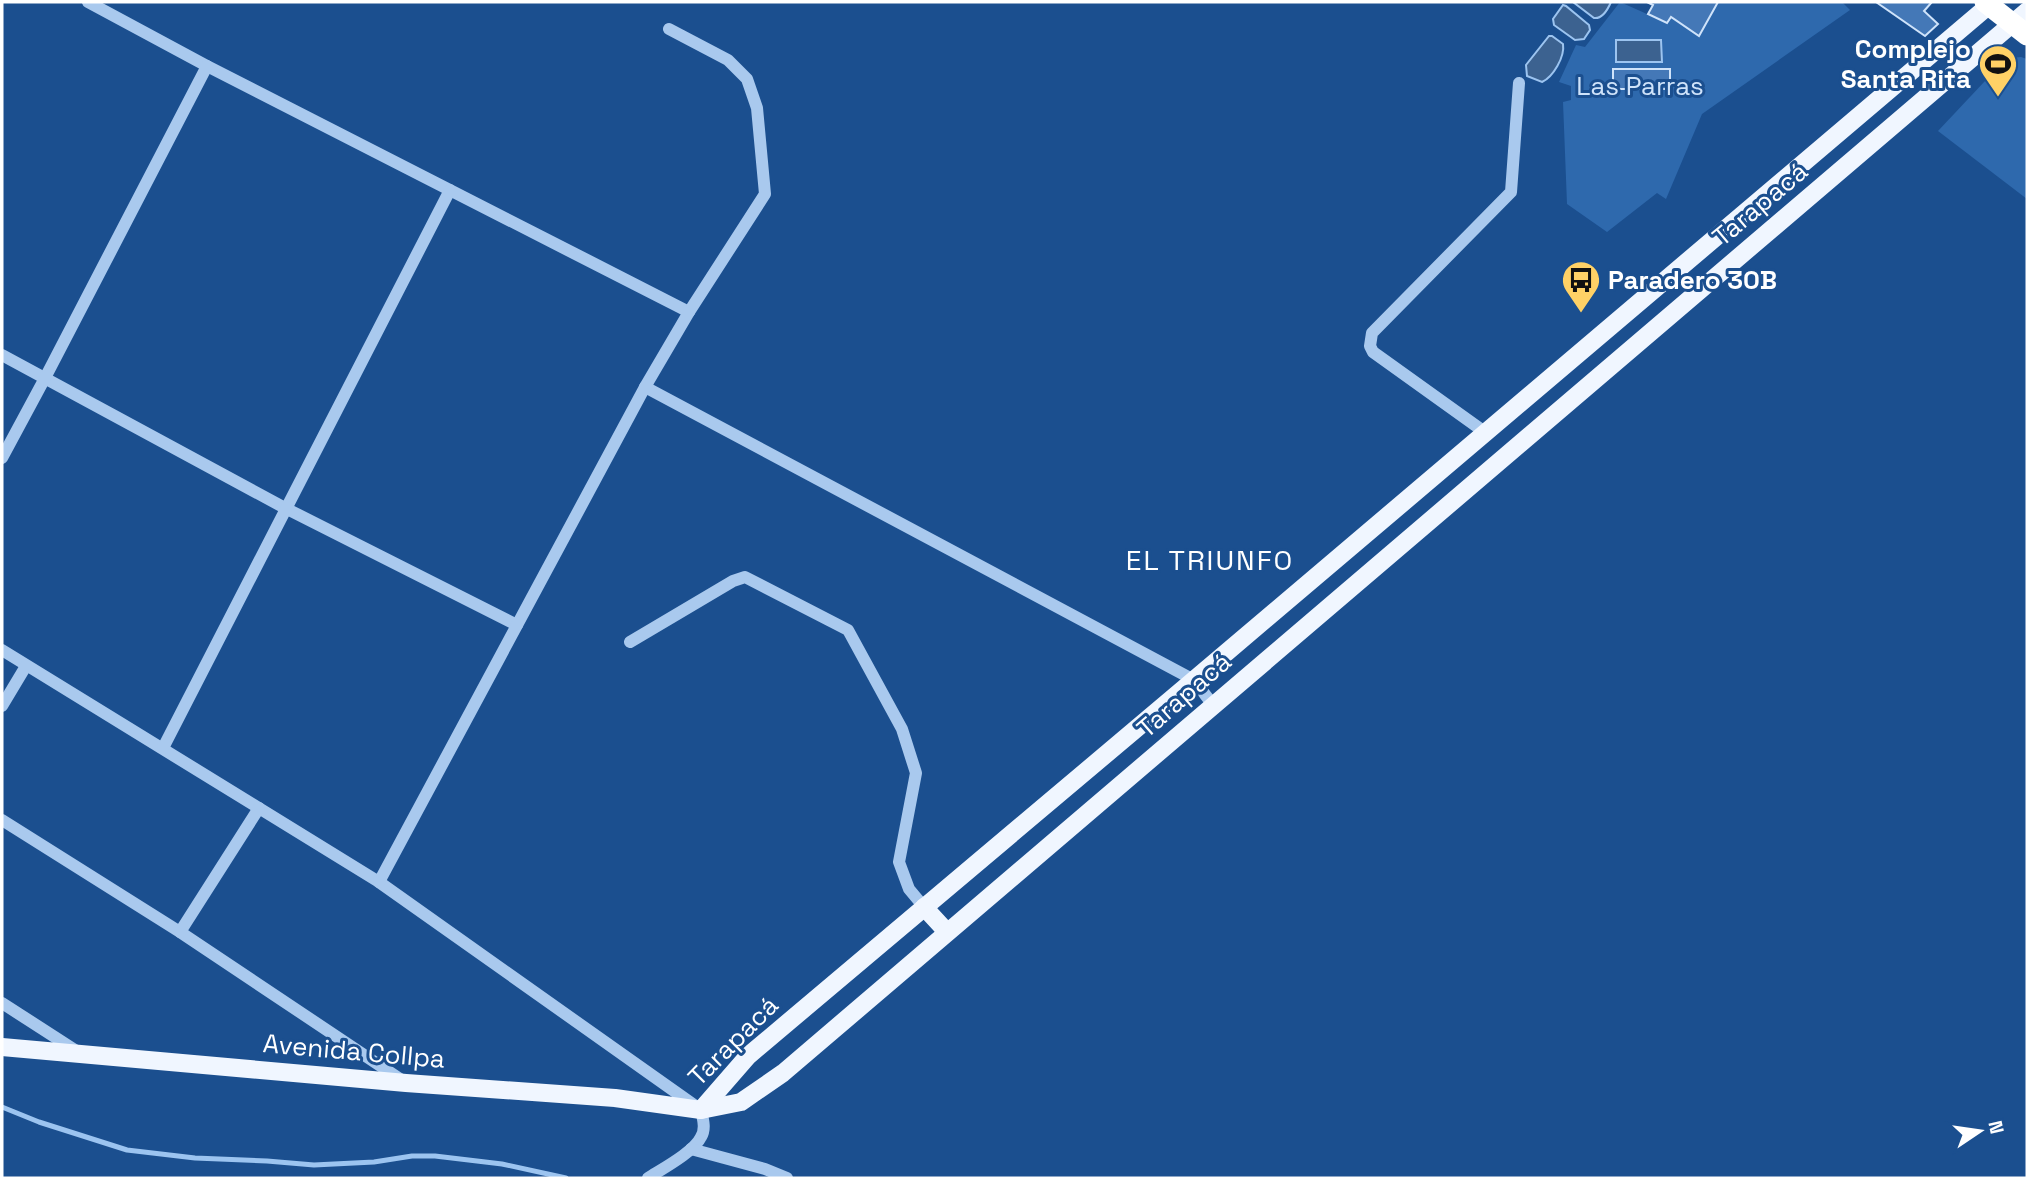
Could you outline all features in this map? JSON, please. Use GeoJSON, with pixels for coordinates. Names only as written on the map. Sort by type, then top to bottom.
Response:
{"type":"FeatureCollection","features":[{"type":"Feature","properties":{"kind":"highway"},"geometry":{"type":"LineString","coordinates":[[1989,3],[2022,23]]}},
{"type":"Feature","properties":{"kind":"main road","name":"Tarapacá"},"geometry":{"type":"LineString","coordinates":[[701,1110],[748,1056],[1623,317],[1989,3]]}},
{"type":"Feature","properties":{"kind":"main road","name":"Tarapacá"},"geometry":{"type":"LineString","coordinates":[[701,1110],[741,1102],[783,1073],[1913,108],[2022,23]]}},
{"type":"Feature","properties":{"kind":"main road"},"geometry":{"type":"LineString","coordinates":[[1894,86],[1913,108]]}},
{"type":"Feature","properties":{"kind":"main road"},"geometry":{"type":"LineString","coordinates":[[1623,317],[1642,339]]}},
{"type":"Feature","properties":{"kind":"main road"},"geometry":{"type":"LineString","coordinates":[[1461,454],[1480,477]]}},
{"type":"Feature","properties":{"kind":"main road"},"geometry":{"type":"LineString","coordinates":[[1338,558],[1359,580]]}},
{"type":"Feature","properties":{"kind":"main road"},"geometry":{"type":"LineString","coordinates":[[925,907],[947,932]]}},
{"type":"Feature","properties":{"kind":"main road","name":"Avenida Collpa"},"geometry":{"type":"LineString","coordinates":[[2,1047],[405,1083],[615,1098],[701,1110]]}},
{"type":"Feature","properties":{"kind":"street"},"geometry":{"type":"LineString","coordinates":[[88,2],[207,66],[689,312]]}},
{"type":"Feature","properties":{"kind":"street"},"geometry":{"type":"LineString","coordinates":[[379,882],[645,387],[689,312],[765,194],[757,108],[747,79],[728,60],[669,29]]}},
{"type":"Feature","properties":{"kind":"street"},"geometry":{"type":"LineString","coordinates":[[2,458],[207,66]]}},
{"type":"Feature","properties":{"kind":"street"},"geometry":{"type":"LineString","coordinates":[[1486,433],[1373,352],[1370,346],[1372,333],[1511,192],[1519,83]]}},
{"type":"Feature","properties":{"kind":"street"},"geometry":{"type":"LineString","coordinates":[[163,748],[450,190]]}},
{"type":"Feature","properties":{"kind":"street"},"geometry":{"type":"LineString","coordinates":[[2,355],[285,508],[517,625]]}},
{"type":"Feature","properties":{"kind":"street"},"geometry":{"type":"LineString","coordinates":[[645,387],[1194,680],[1213,705]]}},
{"type":"Feature","properties":{"kind":"street"},"geometry":{"type":"LineString","coordinates":[[630,642],[733,581],[745,577],[848,630],[902,729],[912,756],[916,773],[899,862],[909,889],[925,907]]}},
{"type":"Feature","properties":{"kind":"street"},"geometry":{"type":"LineString","coordinates":[[2,650],[379,882],[701,1110],[704,1123],[701,1138],[691,1149],[648,1178]]}},
{"type":"Feature","properties":{"kind":"street"},"geometry":{"type":"LineString","coordinates":[[2,706],[26,666]]}},
{"type":"Feature","properties":{"kind":"street"},"geometry":{"type":"LineString","coordinates":[[180,932],[259,808]]}},
{"type":"Feature","properties":{"kind":"street"},"geometry":{"type":"LineString","coordinates":[[2,820],[180,932],[405,1083]]}},
{"type":"Feature","properties":{"kind":"street"},"geometry":{"type":"LineString","coordinates":[[2,1003],[79,1053]]}},
{"type":"Feature","properties":{"kind":"street"},"geometry":{"type":"LineString","coordinates":[[691,1149],[765,1169],[787,1178]]}},
{"type":"Feature","properties":{"kind":"green space","name":"Las Parras"},"geometry":{"type":"Polygon","coordinates":[[[1620,2],[1647,14],[1655,2],[1842,2],[1850,10],[1702,114],[1666,199],[1657,193],[1607,232],[1567,204],[1563,102],[1571,100],[1571,86],[1559,82],[1576,45],[1585,47],[1620,2]]]}},
{"type":"Feature","properties":{"kind":"green space","name":"Complejo Santa Rita"},"geometry":{"type":"Polygon","coordinates":[[[2011,58],[2027,59],[2027,199],[1938,131],[2001,64],[2011,58]]]}},
{"type":"Feature","properties":{"kind":"shaded area"},"geometry":{"type":"Polygon","coordinates":[[[1573,2],[1611,2],[1602,15],[1594,18],[1573,2]]]}},
{"type":"Feature","properties":{"kind":"shaded area"},"geometry":{"type":"Polygon","coordinates":[[[1563,5],[1589,25],[1590,30],[1584,39],[1575,40],[1554,25],[1553,19],[1563,5]]]}},
{"type":"Feature","properties":{"kind":"shaded area"},"geometry":{"type":"Polygon","coordinates":[[[1549,36],[1563,44],[1563,49],[1557,66],[1542,82],[1527,76],[1526,65],[1549,36]]]}},
{"type":"Feature","properties":{"kind":"shaded area"},"geometry":{"type":"Polygon","coordinates":[[[1616,40],[1661,40],[1662,62],[1616,62],[1616,40]]]}},
{"type":"Feature","properties":{"kind":"building","name":"Las Parras"},"geometry":{"type":"Polygon","coordinates":[[[1647,2],[1718,2],[1699,36],[1671,17],[1667,23],[1648,14],[1653,5],[1647,2]]]}},
{"type":"Feature","properties":{"kind":"building"},"geometry":{"type":"Polygon","coordinates":[[[1876,2],[1932,2],[1924,11],[1938,24],[1925,36],[1876,2]]]}},
{"type":"Feature","properties":{"kind":"building"},"geometry":{"type":"Polygon","coordinates":[[[1613,69],[1670,69],[1670,89],[1613,89],[1613,69]]]}},
{"type":"Feature","properties":{"kind":"waterway"},"geometry":{"type":"LineString","coordinates":[[2,1107],[39,1122],[127,1150],[195,1158],[314,1165],[435,1156],[502,1164],[566,1178]]}},
{"type":"Feature","properties":{"kind":"place","name":"Complejo Santa Rita"},"geometry":{"type":"Point","coordinates":[1998,98]}},
{"type":"Feature","properties":{"kind":"place","name":"Paradero 30B"},"geometry":{"type":"Point","coordinates":[1581,314]}},
{"type":"Feature","properties":{"kind":"district","name":"EL TRIUNFO"},"geometry":{"type":"Point","coordinates":[1210,560]}}]}
